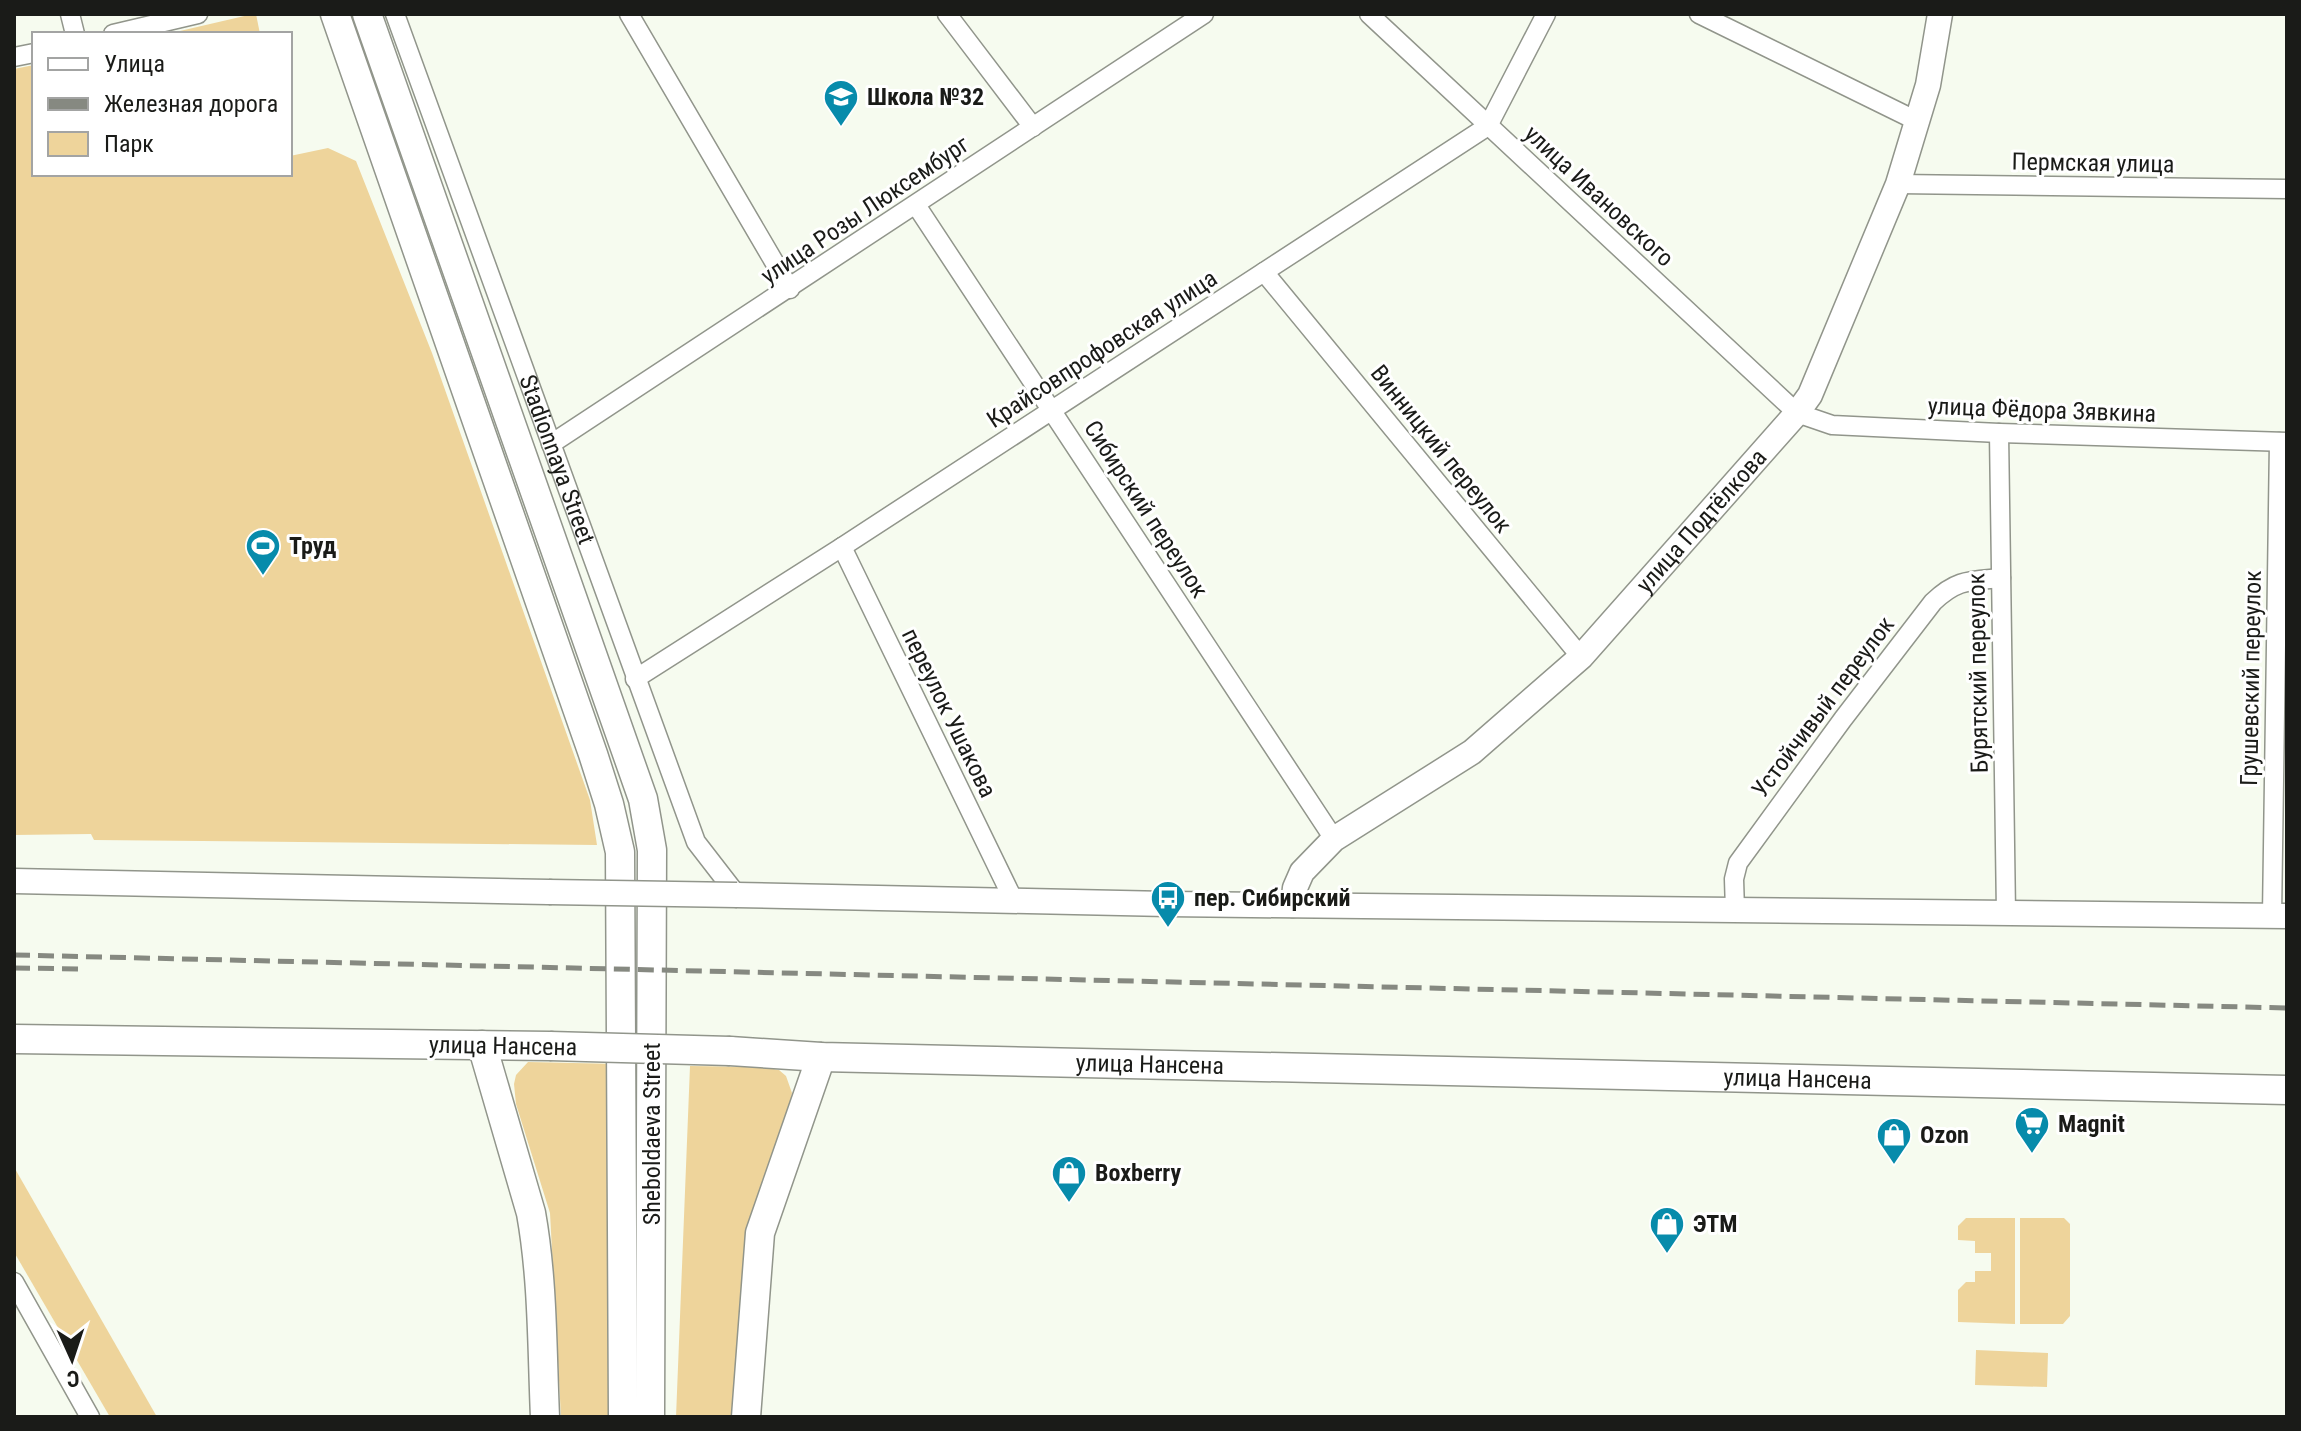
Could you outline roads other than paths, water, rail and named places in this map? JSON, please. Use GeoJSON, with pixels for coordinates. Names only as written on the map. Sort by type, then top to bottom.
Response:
{"type":"FeatureCollection","features":[{"type":"Feature","properties":{"kind":"main road","name":"Sheboldaeva Street"},"geometry":{"type":"LineString","coordinates":[[335,14],[593,754],[620,852],[623,1417]]}},
{"type":"Feature","properties":{"kind":"main road","name":"Stadionnaya Street"},"geometry":{"type":"LineString","coordinates":[[367,14],[626,745],[643,799],[652,850]]}},
{"type":"Feature","properties":{"kind":"main road","name":"улица Подтёлкова"},"geometry":{"type":"LineString","coordinates":[[1293,905],[1295,888],[1302,872],[1334,839],[1472,752],[1581,657],[1797,413],[1810,395],[1898,184],[1928,85],[1940,14]]}},
{"type":"Feature","properties":{"kind":"main road","name":"Sheboldaeva Street"},"geometry":{"type":"LineString","coordinates":[[650,1417],[652,850]]}},
{"type":"Feature","properties":{"kind":"main road"},"geometry":{"type":"LineString","coordinates":[[14,881],[1293,905],[2280,916]]}},
{"type":"Feature","properties":{"kind":"main road","name":"улица Нансена"},"geometry":{"type":"LineString","coordinates":[[14,1039],[550,1046],[821,1057],[2287,1090]]}},
{"type":"Feature","properties":{"kind":"main road"},"geometry":{"type":"LineString","coordinates":[[482,1045],[531,1213],[536,1241],[545,1417]]}},
{"type":"Feature","properties":{"kind":"main road"},"geometry":{"type":"LineString","coordinates":[[746,1417],[760,1233],[821,1057]]}},
{"type":"Feature","properties":{"kind":"street"},"geometry":{"type":"LineString","coordinates":[[122,32],[198,14]]}},
{"type":"Feature","properties":{"kind":"street","name":"Stadionnaya Street"},"geometry":{"type":"LineString","coordinates":[[395,14],[696,842],[737,895]]}},
{"type":"Feature","properties":{"kind":"street"},"geometry":{"type":"LineString","coordinates":[[629,14],[790,289]]}},
{"type":"Feature","properties":{"kind":"street"},"geometry":{"type":"LineString","coordinates":[[947,14],[1033,127]]}},
{"type":"Feature","properties":{"kind":"street","name":"улица Розы Люксембург"},"geometry":{"type":"LineString","coordinates":[[551,444],[1204,14]]}},
{"type":"Feature","properties":{"kind":"street","name":"улица Ивановского"},"geometry":{"type":"LineString","coordinates":[[1369,14],[1797,413]]}},
{"type":"Feature","properties":{"kind":"street","name":"Крайсовпрофовская улица"},"geometry":{"type":"LineString","coordinates":[[635,679],[1488,126],[1546,14]]}},
{"type":"Feature","properties":{"kind":"street"},"geometry":{"type":"LineString","coordinates":[[1699,14],[1917,121]]}},
{"type":"Feature","properties":{"kind":"street","name":"Пермская улица"},"geometry":{"type":"LineString","coordinates":[[1898,184],[2287,189]]}},
{"type":"Feature","properties":{"kind":"street","name":"Сибирский переулок"},"geometry":{"type":"LineString","coordinates":[[916,205],[1334,839]]}},
{"type":"Feature","properties":{"kind":"street","name":"Винницкий переулок"},"geometry":{"type":"LineString","coordinates":[[1264,272],[1581,657]]}},
{"type":"Feature","properties":{"kind":"street","name":"улица Фёдора Зявкина"},"geometry":{"type":"LineString","coordinates":[[1797,413],[1832,425],[2283,442]]}},
{"type":"Feature","properties":{"kind":"street","name":"Бурятский переулок"},"geometry":{"type":"LineString","coordinates":[[1999,433],[2006,913]]}},
{"type":"Feature","properties":{"kind":"street","name":"Грушевский переулок"},"geometry":{"type":"LineString","coordinates":[[2280,916],[2283,442]]}},
{"type":"Feature","properties":{"kind":"street","name":"переулок Ушакова"},"geometry":{"type":"LineString","coordinates":[[842,547],[1013,899]]}},
{"type":"Feature","properties":{"kind":"street","name":"Устойчивый переулок"},"geometry":{"type":"LineString","coordinates":[[1735,911],[1734,879],[1738,863],[1933,602],[1948,588],[1967,581],[2001,578]]}},
{"type":"Feature","properties":{"kind":"street"},"geometry":{"type":"LineString","coordinates":[[14,1282],[90,1417]]}},
{"type":"Feature","properties":{"kind":"railway"},"geometry":{"type":"LineString","coordinates":[[14,955],[2287,1008]]}},
{"type":"Feature","properties":{"kind":"railway"},"geometry":{"type":"LineString","coordinates":[[14,968],[82,969]]}},
{"type":"Feature","properties":{"kind":"place","name":"Школа №32"},"geometry":{"type":"Point","coordinates":[841,128]}},
{"type":"Feature","properties":{"kind":"place","name":"Труд"},"geometry":{"type":"Point","coordinates":[263,577]}},
{"type":"Feature","properties":{"kind":"place","name":"пер. Сибирский"},"geometry":{"type":"Point","coordinates":[1168,929]}},
{"type":"Feature","properties":{"kind":"place","name":"Magnit"},"geometry":{"type":"Point","coordinates":[2032,1155]}},
{"type":"Feature","properties":{"kind":"place","name":"Ozon"},"geometry":{"type":"Point","coordinates":[1894,1166]}},
{"type":"Feature","properties":{"kind":"place","name":"Boxberry"},"geometry":{"type":"Point","coordinates":[1069,1204]}},
{"type":"Feature","properties":{"kind":"place","name":"ЭТМ"},"geometry":{"type":"Point","coordinates":[1667,1255]}}]}
